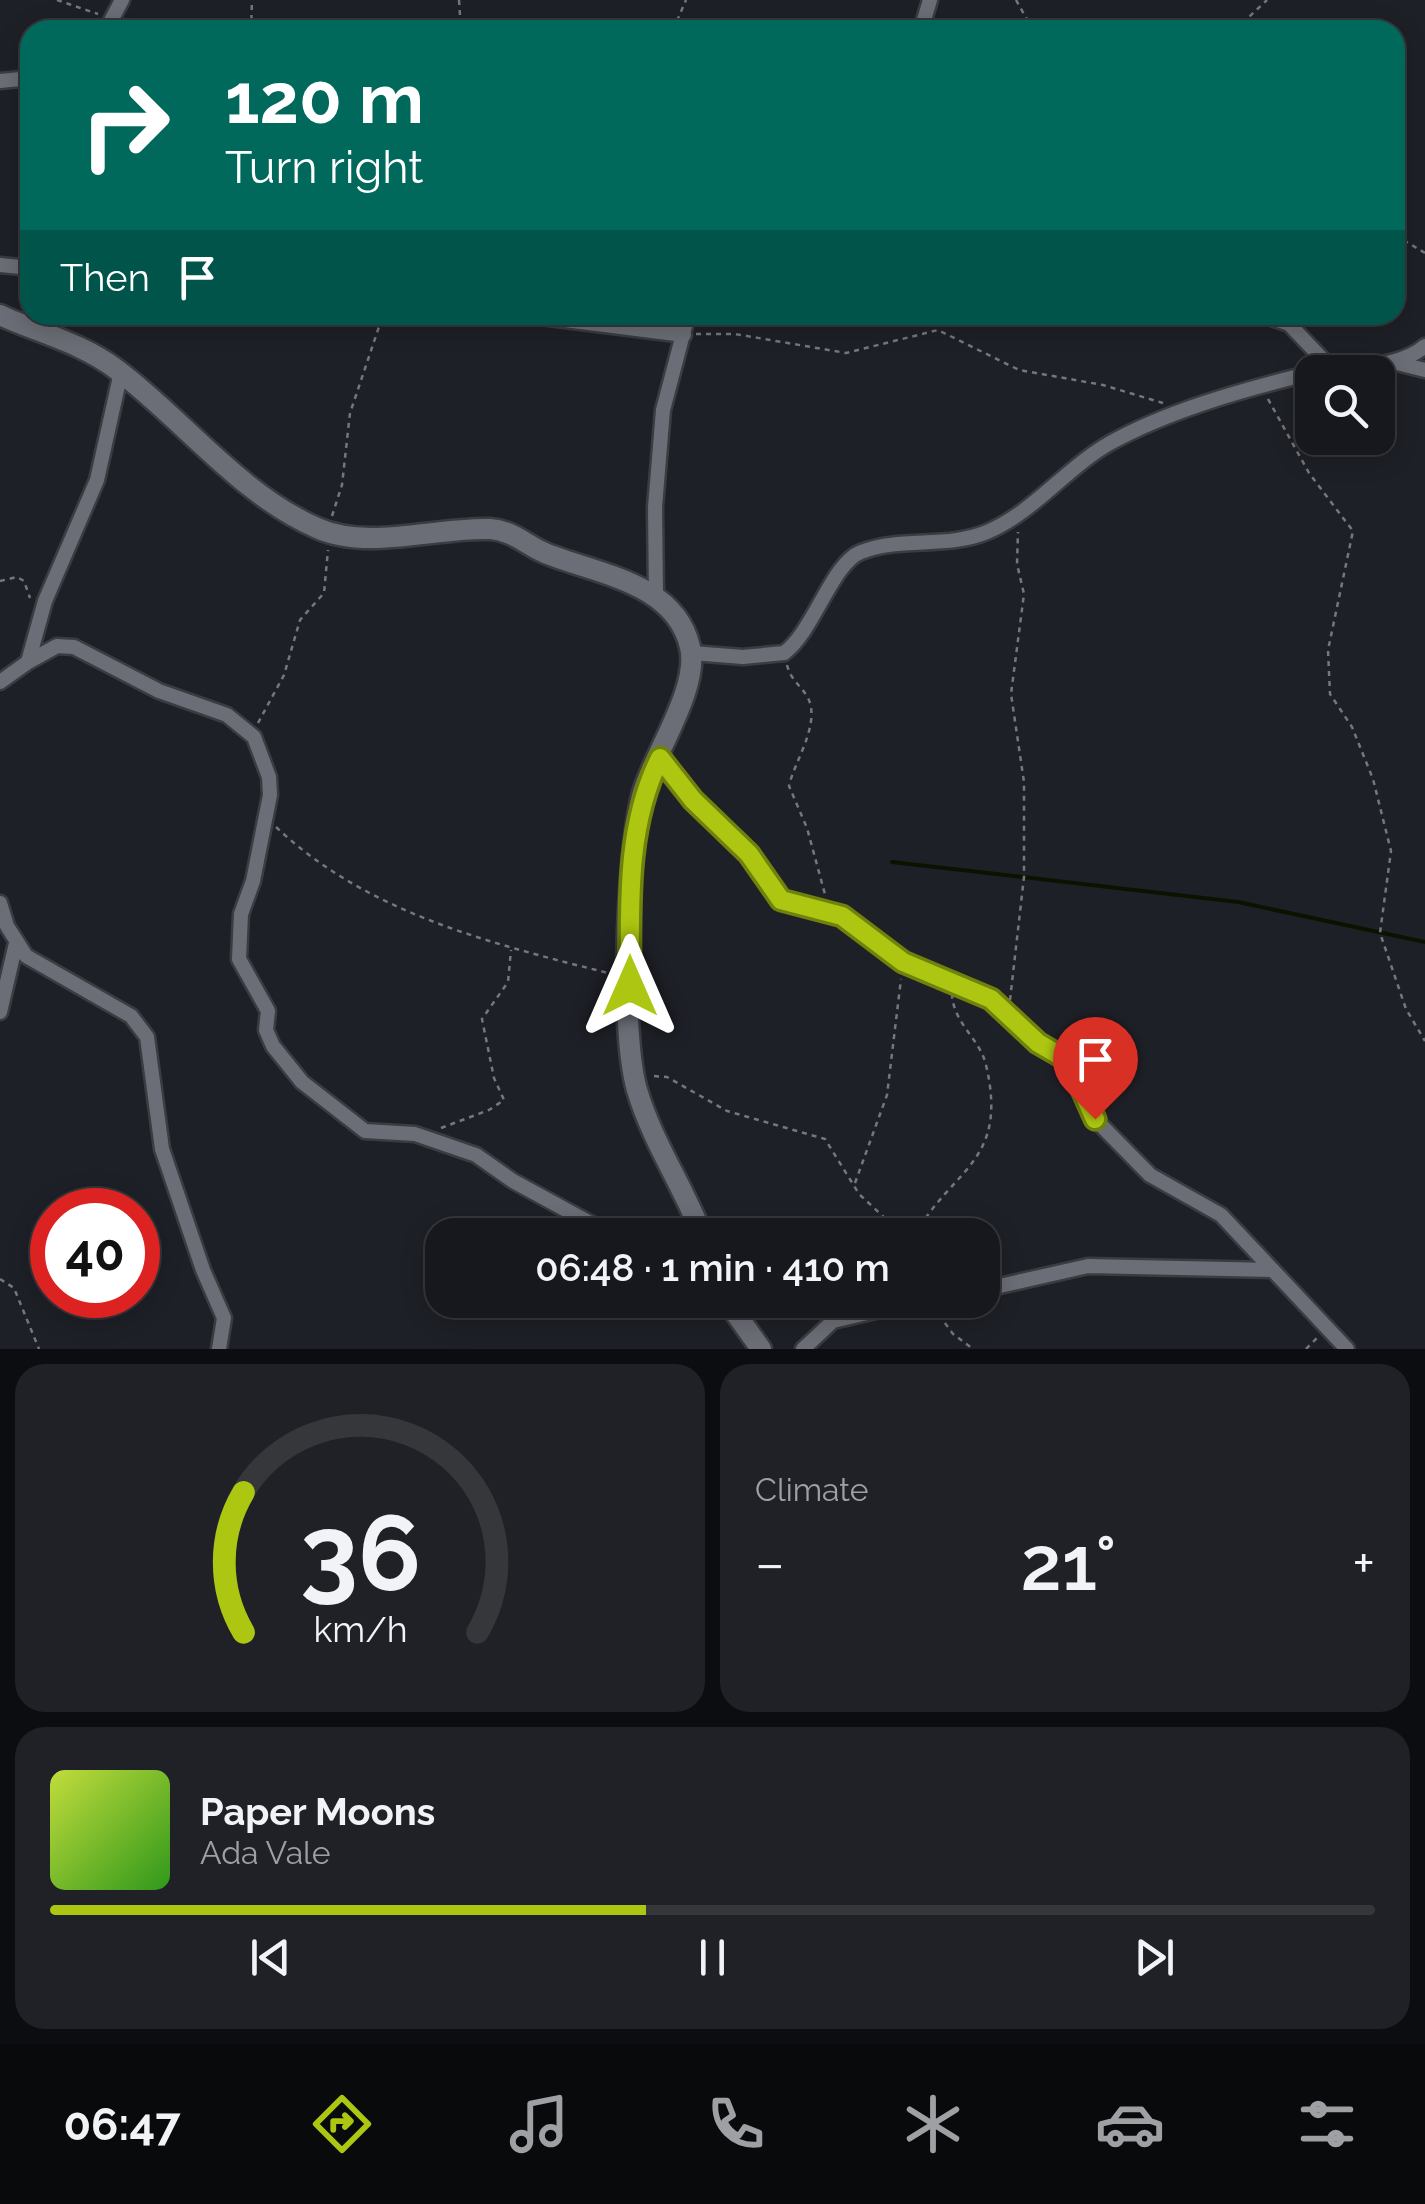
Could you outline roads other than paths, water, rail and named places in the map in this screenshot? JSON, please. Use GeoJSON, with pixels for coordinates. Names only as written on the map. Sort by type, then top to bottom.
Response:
{"type":"FeatureCollection","features":[{"type":"Feature","properties":{"kind":"street"},"geometry":{"type":"LineString","coordinates":[[25,325],[78,346],[121,372],[247,481],[299,518],[330,533],[502,530],[540,550],[634,584],[656,596],[681,625],[692,653],[660,758],[642,793],[636,834],[630,986],[634,1076],[695,1218]]}},
{"type":"Feature","properties":{"kind":"street"},"geometry":{"type":"LineString","coordinates":[[609,325],[684,334]]}},
{"type":"Feature","properties":{"kind":"street"},"geometry":{"type":"LineString","coordinates":[[656,596],[660,437],[686,325]]}},
{"type":"Feature","properties":{"kind":"street"},"geometry":{"type":"LineString","coordinates":[[1290,325],[1319,355]]}},
{"type":"Feature","properties":{"kind":"street"},"geometry":{"type":"LineString","coordinates":[[1397,363],[1425,346]]}},
{"type":"Feature","properties":{"kind":"street"},"geometry":{"type":"LineString","coordinates":[[1397,363],[1425,370]]}},
{"type":"Feature","properties":{"kind":"street"},"geometry":{"type":"LineString","coordinates":[[28,662],[42,612],[97,480],[121,372]]}},
{"type":"Feature","properties":{"kind":"street"},"geometry":{"type":"LineString","coordinates":[[692,653],[743,657],[784,653],[816,615],[853,556],[896,545],[970,538],[1016,516],[1110,444],[1182,413],[1295,378]]}},
{"type":"Feature","properties":{"kind":"street"},"geometry":{"type":"LineString","coordinates":[[0,682],[57,646],[74,647],[159,691],[227,715],[254,737],[269,778],[266,818],[237,936],[239,959],[268,1011],[266,1030],[273,1046],[323,1103],[365,1130],[416,1134],[476,1155],[513,1182],[580,1218]]}},
{"type":"Feature","properties":{"kind":"street"},"geometry":{"type":"LineString","coordinates":[[660,758],[693,800],[749,854],[781,900],[827,909],[903,962],[947,978],[1004,1010],[1038,1043],[1069,1061],[1095,1119],[1168,1187],[1222,1214],[1348,1349]]}},
{"type":"Feature","properties":{"kind":"street"},"geometry":{"type":"LineString","coordinates":[[0,903],[16,944],[26,956],[131,1016],[147,1037],[166,1161],[224,1318],[219,1349]]}},
{"type":"Feature","properties":{"kind":"street"},"geometry":{"type":"LineString","coordinates":[[0,1012],[16,944]]}},
{"type":"Feature","properties":{"kind":"street"},"geometry":{"type":"LineString","coordinates":[[1000,1286],[1088,1266],[1273,1270]]}},
{"type":"Feature","properties":{"kind":"street"},"geometry":{"type":"LineString","coordinates":[[741,1318],[765,1347]]}},
{"type":"Feature","properties":{"kind":"street"},"geometry":{"type":"LineString","coordinates":[[803,1349],[833,1321],[846,1318]]}},
{"type":"Feature","properties":{"kind":"waterway"},"geometry":{"type":"LineString","coordinates":[[892,862],[1238,902],[1425,942]]}}]}
